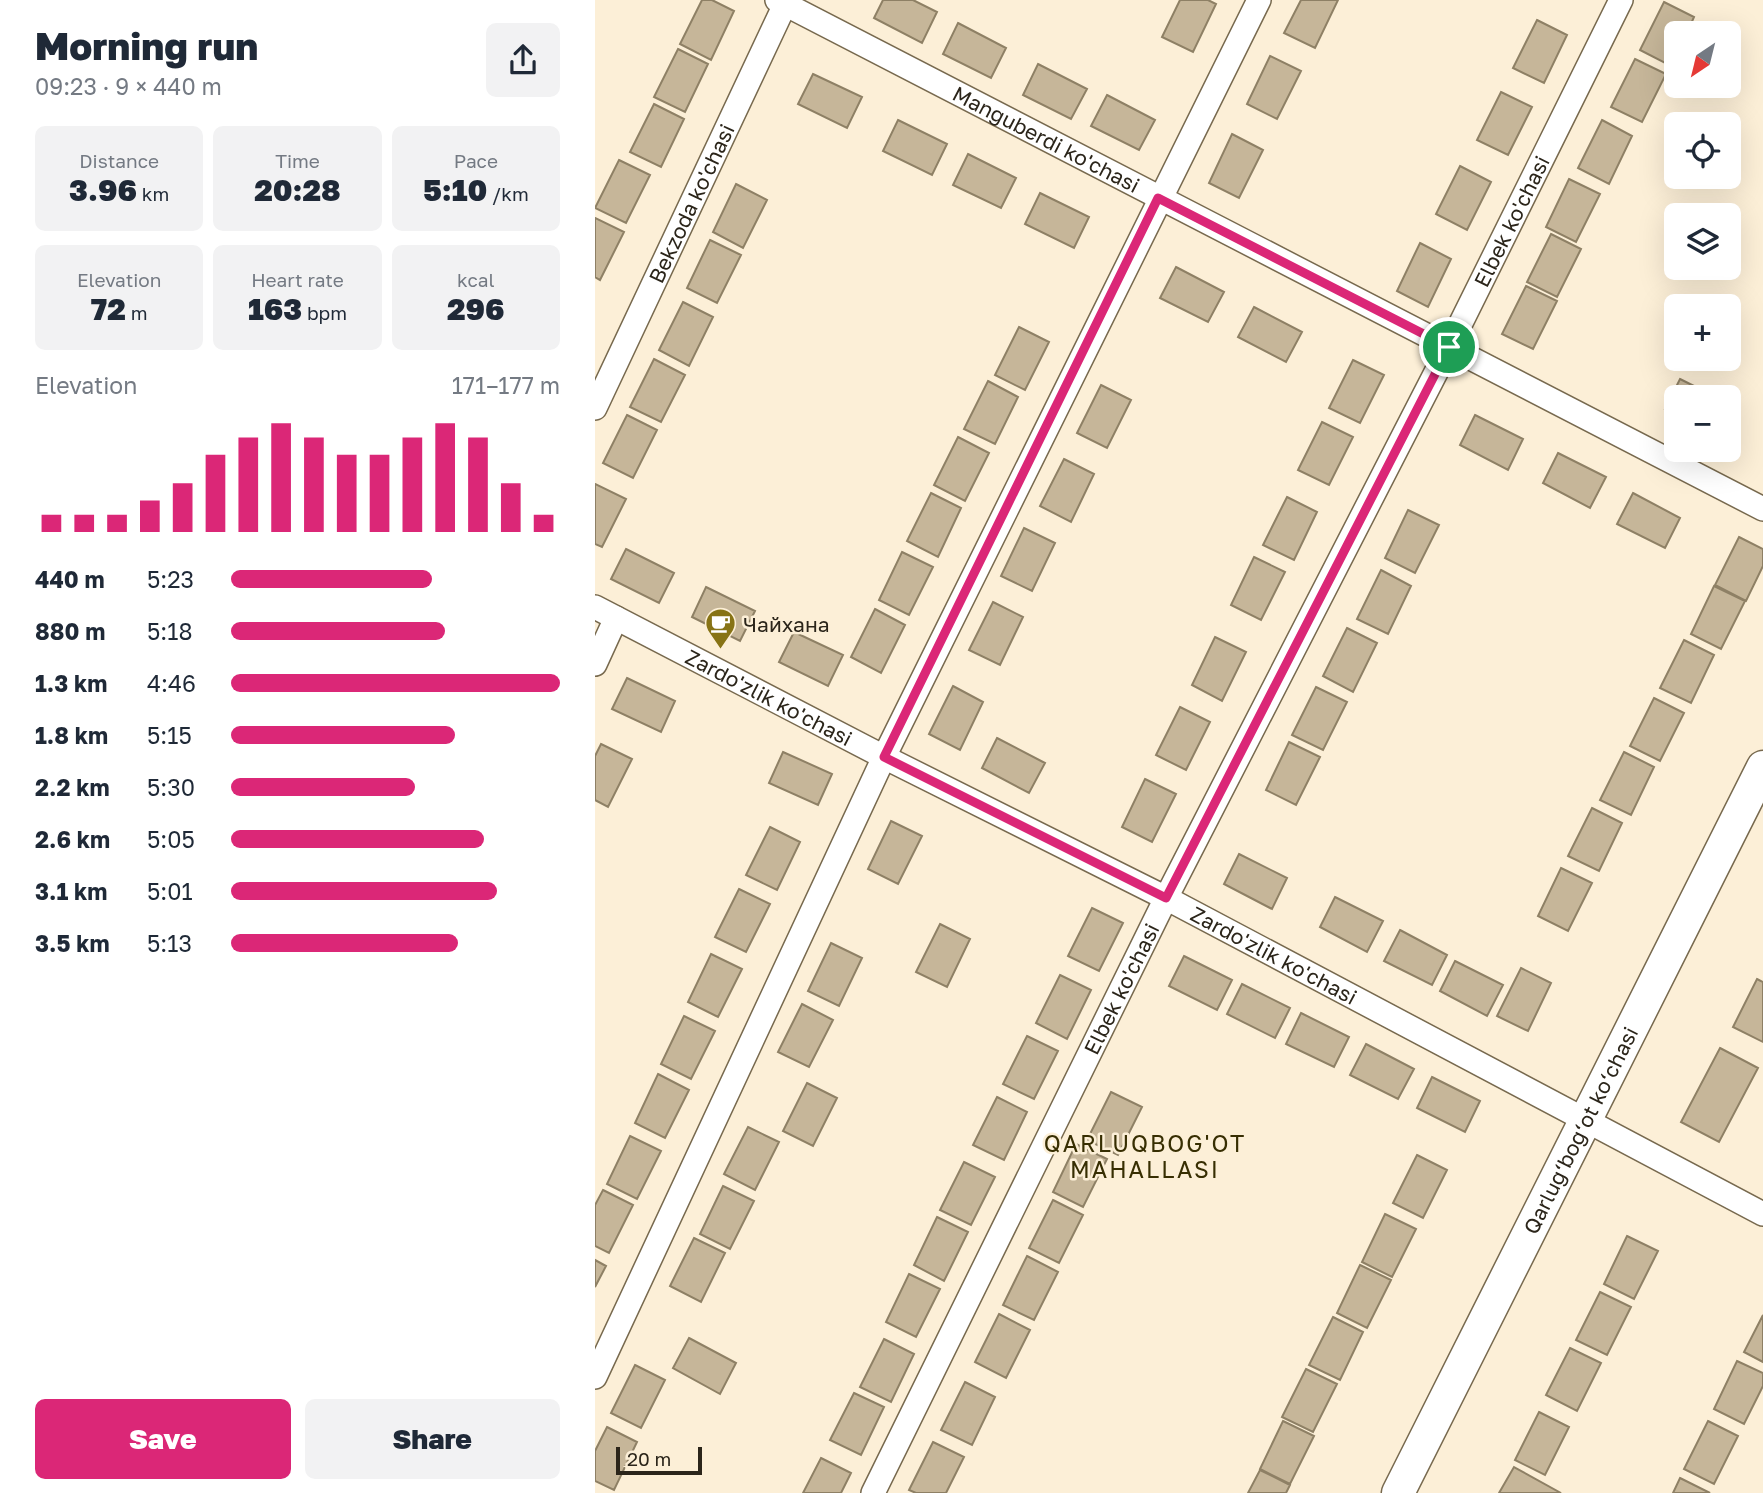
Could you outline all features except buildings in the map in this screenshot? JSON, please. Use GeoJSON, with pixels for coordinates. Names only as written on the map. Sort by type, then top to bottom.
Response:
{"type":"FeatureCollection","features":[{"type":"Feature","properties":{"kind":"main road","name":"Qarlug‘bog‘ot ko‘chasi"},"geometry":{"type":"LineString","coordinates":[[1398,1493],[1763,767]]}},
{"type":"Feature","properties":{"kind":"street"},"geometry":{"type":"LineString","coordinates":[[595,1377],[884,757],[1158,198],[1259,0]]}},
{"type":"Feature","properties":{"kind":"street","name":"Elbek ko'chasi"},"geometry":{"type":"LineString","coordinates":[[873,1493],[1166,898],[1449,347],[1621,0]]}},
{"type":"Feature","properties":{"kind":"street","name":"Manguberdi ko'chasi"},"geometry":{"type":"LineString","coordinates":[[783,2],[1763,509]]}},
{"type":"Feature","properties":{"kind":"street","name":"Bekzoda ko'chasi"},"geometry":{"type":"LineString","coordinates":[[595,408],[783,2]]}},
{"type":"Feature","properties":{"kind":"street","name":"Zardo'zlik ko'chasi"},"geometry":{"type":"LineString","coordinates":[[595,607],[884,757],[1166,898],[1763,1214]]}},
{"type":"Feature","properties":{"kind":"street"},"geometry":{"type":"LineString","coordinates":[[595,664],[616,618]]}},
{"type":"Feature","properties":{"kind":"place","name":"Чайхана"},"geometry":{"type":"Point","coordinates":[720,651]}},
{"type":"Feature","properties":{"kind":"district","name":"QARLUQBOG'OT MAHALLASI"},"geometry":{"type":"Point","coordinates":[1145,1156]}},
{"type":"Feature","properties":{"kind":"route"},"geometry":{"type":"LineString","coordinates":[[1158,198],[1449,347],[1166,898],[884,757],[1158,198]]}}]}
